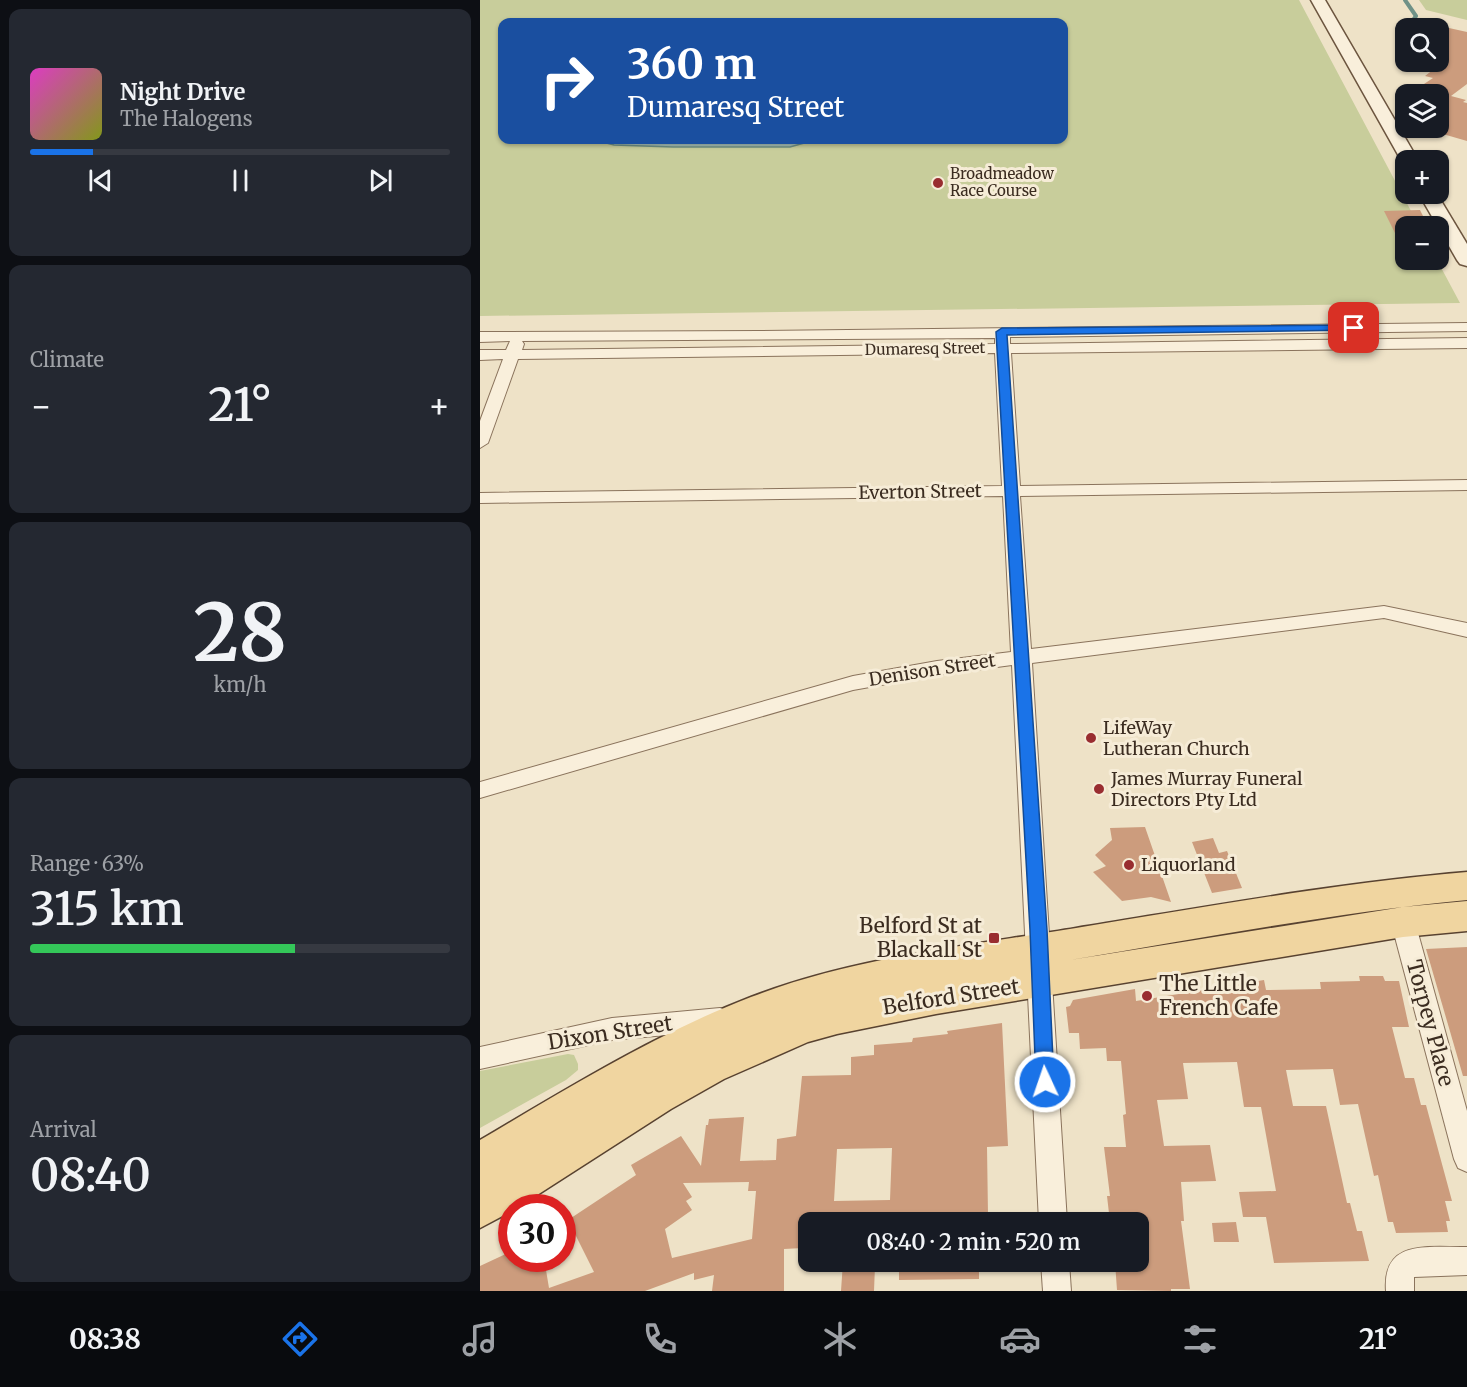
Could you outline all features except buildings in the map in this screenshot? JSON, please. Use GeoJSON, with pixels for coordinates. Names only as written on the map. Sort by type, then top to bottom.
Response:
{"type":"FeatureCollection","features":[{"type":"Feature","properties":{"kind":"main road","name":"Belford Street"},"geometry":{"type":"LineString","coordinates":[[480,1207],[701,1071],[780,1035],[837,1017],[936,999],[1040,966],[1346,900],[1467,886]]}},
{"type":"Feature","properties":{"kind":"main road","name":"Belford Street"},"geometry":{"type":"LineString","coordinates":[[480,1163],[656,1058],[741,1018],[800,997],[856,982],[1040,966],[1467,916]]}},
{"type":"Feature","properties":{"kind":"street"},"geometry":{"type":"LineString","coordinates":[[1318,0],[1404,150]]}},
{"type":"Feature","properties":{"kind":"street"},"geometry":{"type":"LineString","coordinates":[[1434,204],[1467,260]]}},
{"type":"Feature","properties":{"kind":"street","name":"Dumaresq Street"},"geometry":{"type":"LineString","coordinates":[[480,355],[758,352],[1196,330],[1467,327]]}},
{"type":"Feature","properties":{"kind":"street"},"geometry":{"type":"LineString","coordinates":[[1196,330],[1200,346]]}},
{"type":"Feature","properties":{"kind":"street"},"geometry":{"type":"LineString","coordinates":[[480,443],[519,336]]}},
{"type":"Feature","properties":{"kind":"street"},"geometry":{"type":"LineString","coordinates":[[758,352],[760,336]]}},
{"type":"Feature","properties":{"kind":"street","name":"Dumaresq Street"},"geometry":{"type":"LineString","coordinates":[[480,337],[760,336],[1200,346],[1467,343]]}},
{"type":"Feature","properties":{"kind":"street"},"geometry":{"type":"LineString","coordinates":[[1002,340],[1052,1212]]}},
{"type":"Feature","properties":{"kind":"street","name":"Everton Street"},"geometry":{"type":"LineString","coordinates":[[480,498],[1467,485]]}},
{"type":"Feature","properties":{"kind":"street","name":"Denison Street"},"geometry":{"type":"LineString","coordinates":[[480,790],[852,683],[1021,656],[1384,612],[1467,630]]}},
{"type":"Feature","properties":{"kind":"street","name":"Torpey Place"},"geometry":{"type":"LineString","coordinates":[[1403,922],[1467,1159]]}},
{"type":"Feature","properties":{"kind":"street","name":"Dixon Street"},"geometry":{"type":"LineString","coordinates":[[480,1058],[612,1029],[741,1018]]}},
{"type":"Feature","properties":{"kind":"street"},"geometry":{"type":"LineString","coordinates":[[1400,1291],[1401,1269],[1411,1263],[1467,1261]]}},
{"type":"Feature","properties":{"kind":"street"},"geometry":{"type":"LineString","coordinates":[[1056,1272],[1057,1291]]}},
{"type":"Feature","properties":{"kind":"green space","name":"Broadmeadow Race Course"},"geometry":{"type":"Polygon","coordinates":[[[480,0],[1299,0],[1395,181],[1395,204],[1407,204],[1414,216],[1395,216],[1395,270],[1442,270],[1460,303],[480,316],[480,0]]]}},
{"type":"Feature","properties":{"kind":"green space"},"geometry":{"type":"Polygon","coordinates":[[[1419,0],[1467,0],[1467,20],[1426,10],[1419,0]]]}},
{"type":"Feature","properties":{"kind":"green space"},"geometry":{"type":"Polygon","coordinates":[[[568,1054],[574,1055],[578,1070],[566,1080],[480,1128],[480,1071],[568,1054]]]}},
{"type":"Feature","properties":{"kind":"water"},"geometry":{"type":"Polygon","coordinates":[[[610,144],[801,144],[790,147],[610,144]]]}},
{"type":"Feature","properties":{"kind":"waterway"},"geometry":{"type":"LineString","coordinates":[[1405,0],[1416,16],[1415,18]]}},
{"type":"Feature","properties":{"kind":"place","name":"Broadmeadow Race Course"},"geometry":{"type":"Point","coordinates":[938,183]}},
{"type":"Feature","properties":{"kind":"place","name":"LifeWay Lutheran Church"},"geometry":{"type":"Point","coordinates":[1091,738]}},
{"type":"Feature","properties":{"kind":"place","name":"James Murray Funeral Directors Pty Ltd"},"geometry":{"type":"Point","coordinates":[1099,789]}},
{"type":"Feature","properties":{"kind":"place","name":"Liquorland"},"geometry":{"type":"Point","coordinates":[1129,865]}},
{"type":"Feature","properties":{"kind":"place","name":"Belford St at Blackall St"},"geometry":{"type":"Point","coordinates":[994,938]}},
{"type":"Feature","properties":{"kind":"place","name":"The Little French Cafe"},"geometry":{"type":"Point","coordinates":[1147,996]}},
{"type":"Feature","properties":{"kind":"route"},"geometry":{"type":"LineString","coordinates":[[1045,1082],[1002,332],[1354,328]]}}]}
